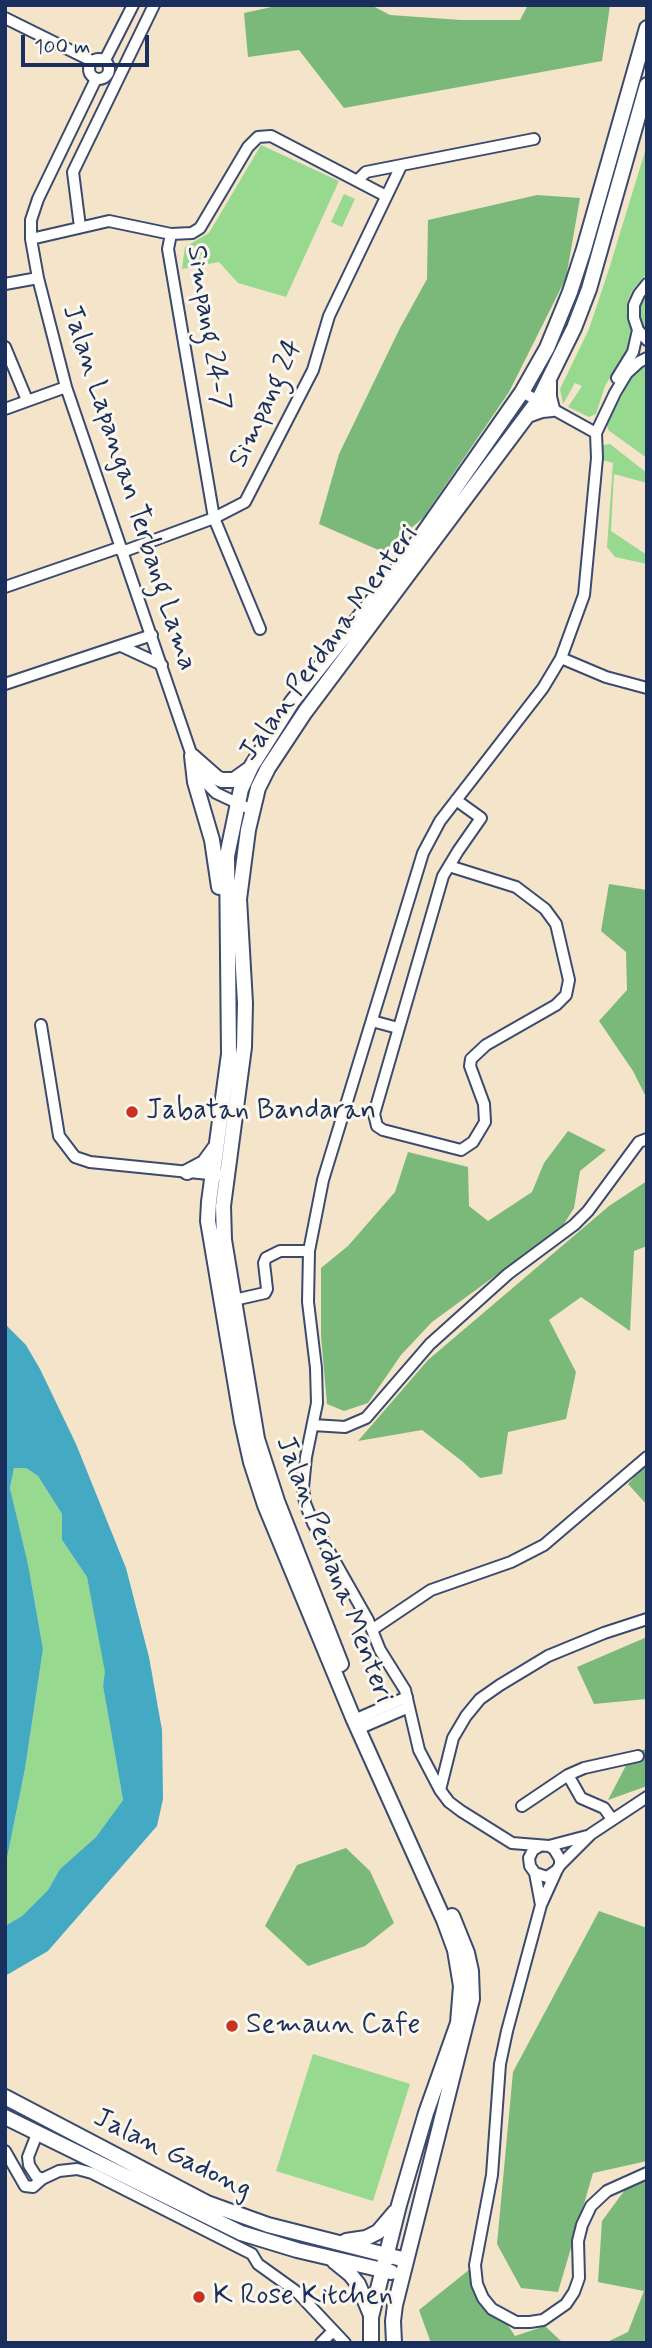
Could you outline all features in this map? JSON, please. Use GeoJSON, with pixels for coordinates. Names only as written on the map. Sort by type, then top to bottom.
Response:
{"type":"FeatureCollection","features":[{"type":"Feature","properties":{"kind":"main road","name":"Jalan Perdana Menteri"},"geometry":{"type":"LineString","coordinates":[[394,2343],[393,2321],[402,2275],[472,1999],[471,1971],[462,1937],[360,1723],[269,1480],[253,1418],[223,1225],[216,1146],[230,1038],[227,856],[237,805],[251,767],[292,702],[404,561],[522,392],[547,348],[570,292],[608,163],[644,58],[647,28]]}},
{"type":"Feature","properties":{"kind":"main road","name":"Jalan Perdana Menteri"},"geometry":{"type":"LineString","coordinates":[[371,2316],[426,2112],[458,2023],[461,1986],[455,1950],[444,1920],[265,1505],[251,1462],[210,1236],[209,1202],[219,1175],[244,1047],[239,892],[252,810],[258,788],[268,768],[323,687],[538,401],[574,328],[589,289],[647,85]]}},
{"type":"Feature","properties":{"kind":"main road"},"geometry":{"type":"LineString","coordinates":[[527,415],[552,409],[549,397],[550,377]]}},
{"type":"Feature","properties":{"kind":"main road"},"geometry":{"type":"LineString","coordinates":[[192,756],[217,778],[228,781],[241,777],[251,767]]}},
{"type":"Feature","properties":{"kind":"main road"},"geometry":{"type":"LineString","coordinates":[[192,756],[195,782],[212,840],[227,934]]}},
{"type":"Feature","properties":{"kind":"main road"},"geometry":{"type":"LineString","coordinates":[[209,1202],[200,1182],[187,1172],[204,1163],[216,1146]]}},
{"type":"Feature","properties":{"kind":"main road","name":"Jalan Gadong"},"geometry":{"type":"LineString","coordinates":[[5,2097],[207,2203],[268,2225],[406,2260]]}},
{"type":"Feature","properties":{"kind":"main road","name":"Jalan Gadong"},"geometry":{"type":"LineString","coordinates":[[5,2117],[241,2233],[402,2275]]}},
{"type":"Feature","properties":{"kind":"main road"},"geometry":{"type":"LineString","coordinates":[[37,2134],[44,2119]]}},
{"type":"Feature","properties":{"kind":"main road"},"geometry":{"type":"LineString","coordinates":[[338,2243],[366,2238],[378,2232],[387,2224],[399,2205]]}},
{"type":"Feature","properties":{"kind":"main road"},"geometry":{"type":"LineString","coordinates":[[329,2258],[350,2274],[358,2284],[371,2316],[371,2343]]}},
{"type":"Feature","properties":{"kind":"street"},"geometry":{"type":"LineString","coordinates":[[105,60],[133,5]]}},
{"type":"Feature","properties":{"kind":"street"},"geometry":{"type":"LineString","coordinates":[[80,227],[73,172],[154,5]]}},
{"type":"Feature","properties":{"kind":"street"},"geometry":{"type":"LineString","coordinates":[[5,18],[92,61]]}},
{"type":"Feature","properties":{"kind":"street"},"geometry":{"type":"LineString","coordinates":[[98,58],[105,60],[109,66],[108,73],[103,78],[96,79],[89,72],[92,61],[98,58]]}},
{"type":"Feature","properties":{"kind":"street","name":"Jalan Lapangan Terbang Lama"},"geometry":{"type":"LineString","coordinates":[[96,79],[38,199],[31,220],[31,239],[38,278],[66,387],[192,756],[204,780],[216,793],[252,810]]}},
{"type":"Feature","properties":{"kind":"street"},"geometry":{"type":"LineString","coordinates":[[31,239],[109,221],[171,234],[192,233],[200,228],[248,147],[258,137],[271,136],[386,196]]}},
{"type":"Feature","properties":{"kind":"street"},"geometry":{"type":"LineString","coordinates":[[357,181],[366,172],[534,139]]}},
{"type":"Feature","properties":{"kind":"street","name":"Simpang 24"},"geometry":{"type":"LineString","coordinates":[[5,587],[214,518],[245,502],[313,370],[329,316],[401,166]]}},
{"type":"Feature","properties":{"kind":"street","name":"Simpang 24-7"},"geometry":{"type":"LineString","coordinates":[[171,234],[168,249],[214,518],[260,629]]}},
{"type":"Feature","properties":{"kind":"street"},"geometry":{"type":"LineString","coordinates":[[5,284],[38,278]]}},
{"type":"Feature","properties":{"kind":"street"},"geometry":{"type":"LineString","coordinates":[[647,284],[634,305],[638,330],[647,340]]}},
{"type":"Feature","properties":{"kind":"street"},"geometry":{"type":"LineString","coordinates":[[638,330],[633,352],[609,393],[596,433],[597,458],[584,595],[561,658],[543,688],[440,821],[423,853],[323,1180],[309,1251],[308,1302],[317,1384],[304,1475],[305,1503],[313,1523],[373,1629],[380,1650],[396,1673],[408,1702],[419,1750],[449,1802],[512,1843],[532,1869],[547,1877],[591,1834],[647,1797]]}},
{"type":"Feature","properties":{"kind":"street"},"geometry":{"type":"LineString","coordinates":[[5,347],[27,400]]}},
{"type":"Feature","properties":{"kind":"street"},"geometry":{"type":"LineString","coordinates":[[601,419],[627,373],[647,358]]}},
{"type":"Feature","properties":{"kind":"street"},"geometry":{"type":"LineString","coordinates":[[5,409],[66,387]]}},
{"type":"Feature","properties":{"kind":"street"},"geometry":{"type":"LineString","coordinates":[[522,392],[596,433]]}},
{"type":"Feature","properties":{"kind":"street"},"geometry":{"type":"LineString","coordinates":[[5,684],[152,635]]}},
{"type":"Feature","properties":{"kind":"street"},"geometry":{"type":"LineString","coordinates":[[121,646],[162,665]]}},
{"type":"Feature","properties":{"kind":"street"},"geometry":{"type":"LineString","coordinates":[[561,658],[606,677],[647,688]]}},
{"type":"Feature","properties":{"kind":"street"},"geometry":{"type":"LineString","coordinates":[[449,866],[516,887],[545,909],[556,924],[569,981],[566,995],[556,1005],[486,1045],[471,1059],[470,1066],[484,1104],[485,1122],[472,1142],[461,1150],[383,1130],[377,1126],[374,1114],[443,876],[449,866],[481,818],[456,800]]}},
{"type":"Feature","properties":{"kind":"street"},"geometry":{"type":"LineString","coordinates":[[372,1021],[398,1028]]}},
{"type":"Feature","properties":{"kind":"street"},"geometry":{"type":"LineString","coordinates":[[41,1026],[60,1136],[75,1157],[90,1162],[219,1175]]}},
{"type":"Feature","properties":{"kind":"street"},"geometry":{"type":"LineString","coordinates":[[313,1425],[345,1427],[356,1424],[374,1412],[430,1344],[508,1274],[588,1211],[639,1142],[647,1139]]}},
{"type":"Feature","properties":{"kind":"street"},"geometry":{"type":"LineString","coordinates":[[234,1300],[265,1293],[267,1289],[264,1264],[266,1258],[272,1254],[292,1250],[309,1251]]}},
{"type":"Feature","properties":{"kind":"street"},"geometry":{"type":"LineString","coordinates":[[373,1629],[431,1590],[510,1562],[544,1545],[647,1457]]}},
{"type":"Feature","properties":{"kind":"street"},"geometry":{"type":"LineString","coordinates":[[440,1790],[453,1738],[480,1699],[548,1656],[647,1619]]}},
{"type":"Feature","properties":{"kind":"street"},"geometry":{"type":"LineString","coordinates":[[360,1723],[408,1702]]}},
{"type":"Feature","properties":{"kind":"street"},"geometry":{"type":"LineString","coordinates":[[523,1806],[568,1775],[600,1763],[638,1756]]}},
{"type":"Feature","properties":{"kind":"street"},"geometry":{"type":"LineString","coordinates":[[568,1775],[581,1798],[604,1808],[612,1819]]}},
{"type":"Feature","properties":{"kind":"street"},"geometry":{"type":"LineString","coordinates":[[541,1905],[529,1857],[533,1850],[591,1834]]}},
{"type":"Feature","properties":{"kind":"street"},"geometry":{"type":"LineString","coordinates":[[512,1843],[545,1846],[558,1853],[559,1867],[541,1905],[500,2064],[492,2175],[475,2265],[477,2284],[483,2298],[492,2309],[516,2322],[549,2317],[566,2304],[574,2292],[579,2278],[578,2241],[591,2206],[607,2191],[647,2173]]}},
{"type":"Feature","properties":{"kind":"street"},"geometry":{"type":"LineString","coordinates":[[37,2134],[28,2157],[29,2165],[36,2176],[42,2179]]}},
{"type":"Feature","properties":{"kind":"street"},"geometry":{"type":"LineString","coordinates":[[5,2151],[25,2186],[29,2188],[42,2179],[67,2169],[92,2173],[252,2254],[258,2264],[297,2292],[345,2343]]}},
{"type":"Feature","properties":{"kind":"street"},"geometry":{"type":"LineString","coordinates":[[321,2343],[333,2331]]}},
{"type":"Feature","properties":{"kind":"green space"},"geometry":{"type":"Polygon","coordinates":[[[281,5],[371,5],[390,15],[461,20],[520,20],[528,5],[610,5],[602,61],[344,108],[299,50],[248,57],[244,13],[281,5]]]}},
{"type":"Feature","properties":{"kind":"green space"},"geometry":{"type":"Polygon","coordinates":[[[261,145],[339,181],[286,297],[238,283],[219,262],[182,269],[185,247],[209,233],[261,145]]]}},
{"type":"Feature","properties":{"kind":"green space"},"geometry":{"type":"Polygon","coordinates":[[[647,145],[647,273],[632,291],[627,302],[631,342],[605,386],[596,414],[589,417],[568,407],[582,386],[575,383],[563,404],[560,389],[589,329],[647,145]]]}},
{"type":"Feature","properties":{"kind":"green space"},"geometry":{"type":"Polygon","coordinates":[[[344,194],[355,199],[342,227],[331,222],[344,194]]]}},
{"type":"Feature","properties":{"kind":"green space"},"geometry":{"type":"Polygon","coordinates":[[[537,195],[580,198],[566,278],[509,392],[423,518],[383,552],[319,524],[339,454],[400,328],[427,279],[428,220],[537,195]]]}},
{"type":"Feature","properties":{"kind":"green space"},"geometry":{"type":"Polygon","coordinates":[[[647,290],[647,332],[639,315],[640,301],[647,290]]]}},
{"type":"Feature","properties":{"kind":"green space"},"geometry":{"type":"Polygon","coordinates":[[[647,362],[647,458],[608,430],[607,424],[633,374],[647,362]]]}},
{"type":"Feature","properties":{"kind":"green space"},"geometry":{"type":"Polygon","coordinates":[[[610,444],[647,473],[647,483],[614,474],[611,531],[647,555],[647,564],[615,557],[607,547],[613,463],[599,459],[603,445],[610,444]]]}},
{"type":"Feature","properties":{"kind":"green space"},"geometry":{"type":"Polygon","coordinates":[[[609,884],[647,890],[647,1099],[633,1071],[599,1021],[627,990],[626,952],[601,931],[609,884]]]}},
{"type":"Feature","properties":{"kind":"green space"},"geometry":{"type":"Polygon","coordinates":[[[568,1131],[606,1150],[580,1171],[574,1208],[562,1227],[432,1322],[401,1355],[368,1403],[344,1411],[327,1404],[321,1336],[321,1268],[348,1246],[395,1192],[408,1152],[468,1167],[469,1206],[488,1221],[532,1192],[544,1163],[568,1131]]]}},
{"type":"Feature","properties":{"kind":"green space"},"geometry":{"type":"Polygon","coordinates":[[[647,1181],[647,1246],[634,1251],[630,1331],[581,1297],[549,1320],[576,1372],[566,1419],[508,1432],[502,1474],[480,1478],[422,1430],[358,1441],[428,1360],[609,1206],[647,1181]]]}},
{"type":"Feature","properties":{"kind":"green space"},"geometry":{"type":"Polygon","coordinates":[[[647,1463],[647,1505],[628,1484],[647,1463]]]}},
{"type":"Feature","properties":{"kind":"green space"},"geometry":{"type":"Polygon","coordinates":[[[14,1468],[26,1468],[38,1476],[62,1514],[62,1540],[87,1577],[106,1672],[103,1686],[123,1800],[96,1837],[60,1869],[48,1890],[22,1916],[5,1926],[5,1868],[25,1769],[43,1649],[28,1564],[10,1488],[14,1468]]]}},
{"type":"Feature","properties":{"kind":"green space"},"geometry":{"type":"Polygon","coordinates":[[[647,1637],[647,1699],[594,1704],[577,1667],[647,1637]]]}},
{"type":"Feature","properties":{"kind":"green space"},"geometry":{"type":"Polygon","coordinates":[[[647,1749],[647,1786],[608,1800],[633,1752],[647,1749]]]}},
{"type":"Feature","properties":{"kind":"green space"},"geometry":{"type":"Polygon","coordinates":[[[346,1848],[370,1871],[394,1923],[365,1946],[308,1966],[265,1926],[297,1865],[346,1848]]]}},
{"type":"Feature","properties":{"kind":"green space"},"geometry":{"type":"Polygon","coordinates":[[[599,1911],[647,1928],[647,2161],[593,2173],[558,2292],[521,2288],[497,2244],[513,2072],[599,1911]]]}},
{"type":"Feature","properties":{"kind":"green space"},"geometry":{"type":"Polygon","coordinates":[[[313,2054],[410,2084],[373,2201],[276,2171],[313,2054]]]}},
{"type":"Feature","properties":{"kind":"green space"},"geometry":{"type":"Polygon","coordinates":[[[647,2179],[647,2343],[605,2343],[628,2332],[644,2291],[598,2282],[602,2221],[627,2187],[647,2179]]]}},
{"type":"Feature","properties":{"kind":"green space"},"geometry":{"type":"Polygon","coordinates":[[[470,2269],[515,2336],[545,2326],[563,2343],[431,2343],[419,2310],[470,2269]]]}},
{"type":"Feature","properties":{"kind":"water"},"geometry":{"type":"Polygon","coordinates":[[[5,1324],[26,1345],[40,1369],[76,1444],[126,1568],[149,1657],[162,1730],[163,1799],[157,1826],[48,1951],[5,1976],[5,1926],[22,1916],[48,1890],[60,1869],[96,1837],[123,1800],[103,1686],[105,1672],[87,1577],[62,1540],[62,1514],[38,1476],[26,1468],[14,1468],[10,1488],[28,1564],[43,1649],[25,1769],[5,1868],[5,1324]]]}},
{"type":"Feature","properties":{"kind":"place","name":"Jabatan Bandaran"},"geometry":{"type":"Point","coordinates":[132,1112]}},
{"type":"Feature","properties":{"kind":"place","name":"Semaun Cafe"},"geometry":{"type":"Point","coordinates":[232,2026]}},
{"type":"Feature","properties":{"kind":"place","name":"K Rose Kitchen"},"geometry":{"type":"Point","coordinates":[199,2297]}}]}
